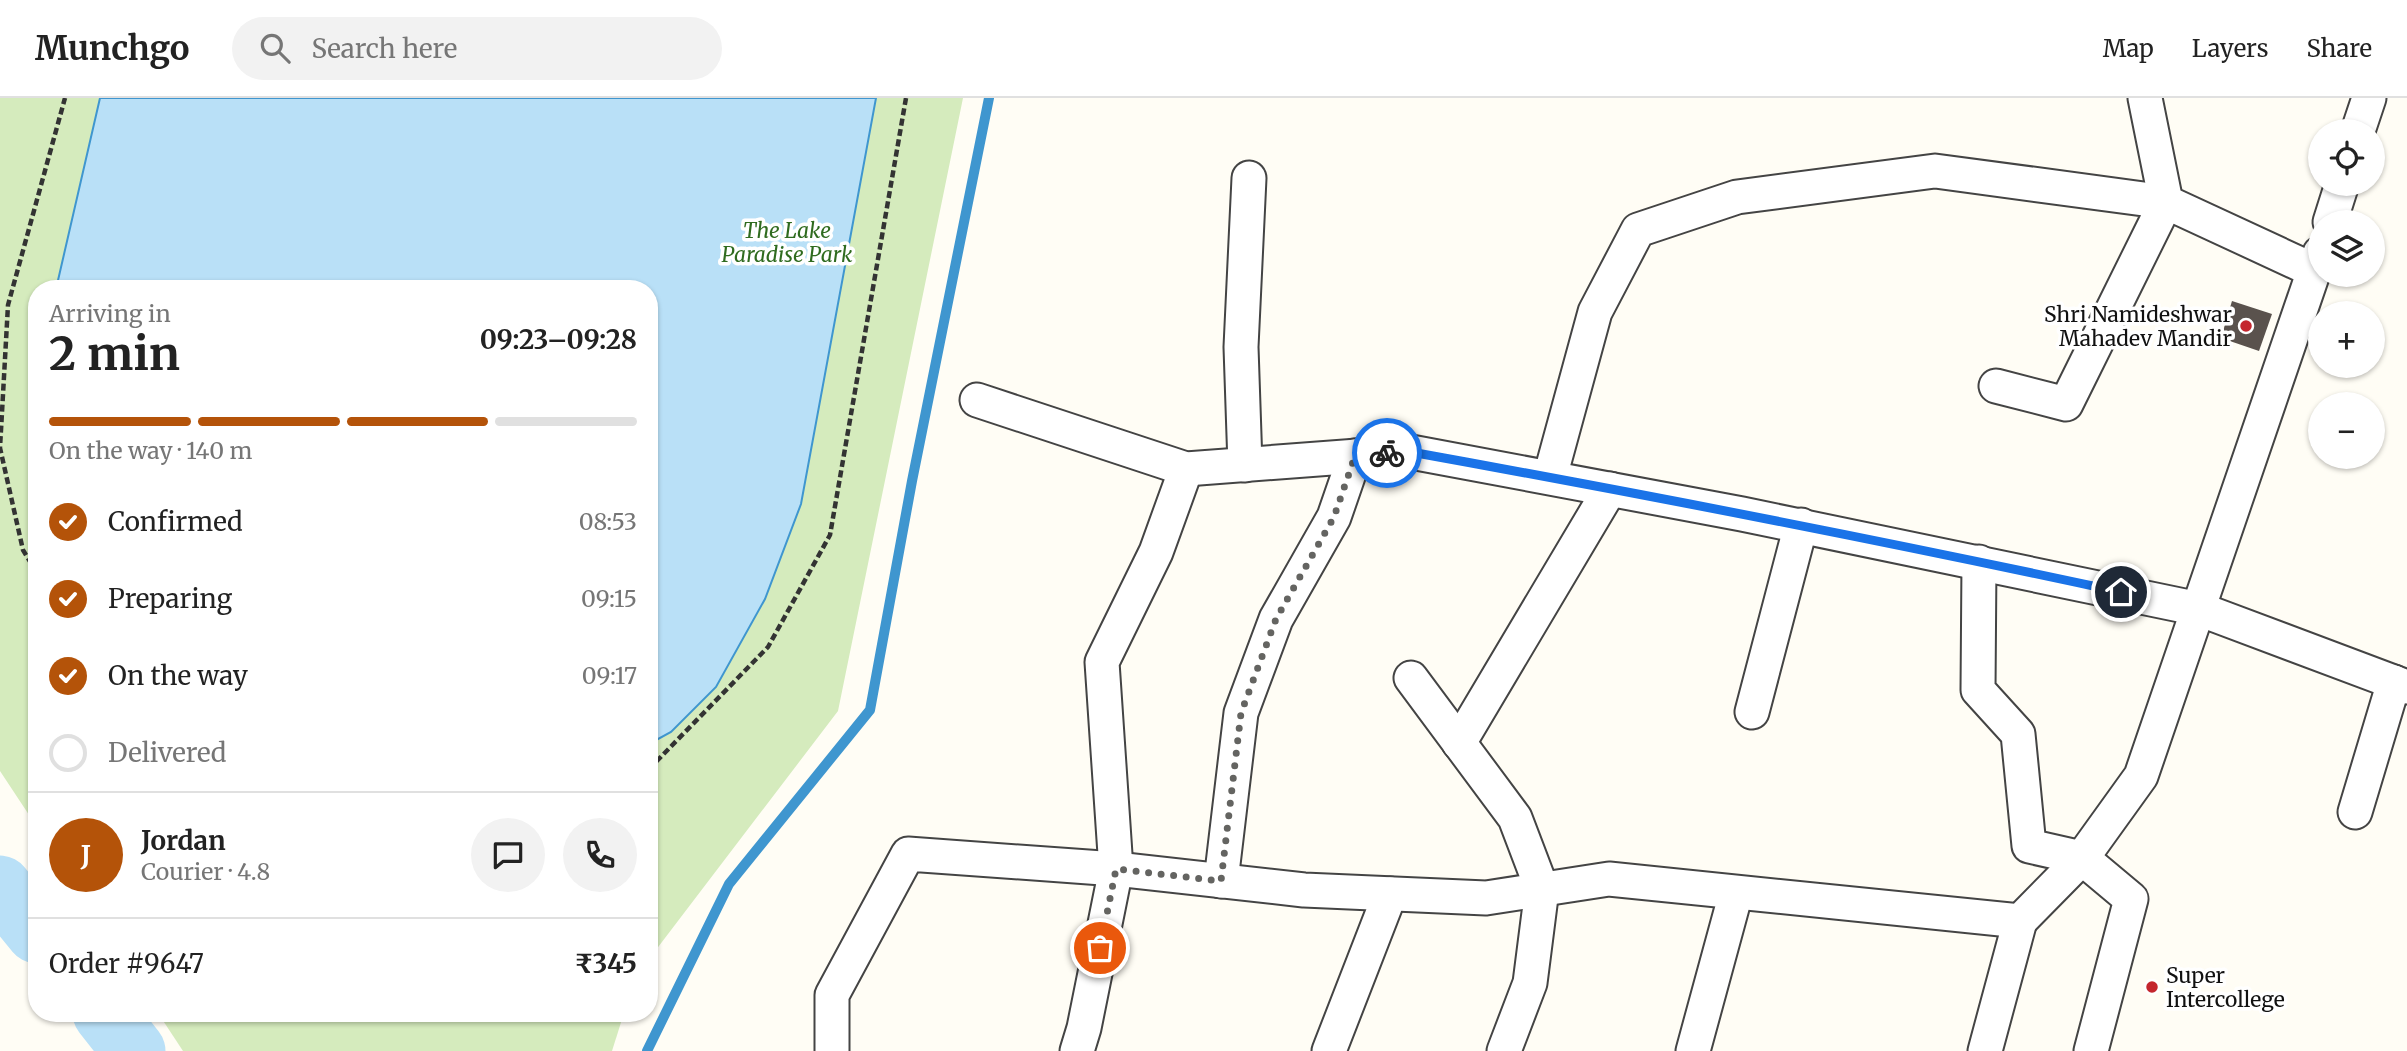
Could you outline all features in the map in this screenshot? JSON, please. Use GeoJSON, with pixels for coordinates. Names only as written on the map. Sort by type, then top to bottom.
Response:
{"type":"FeatureCollection","features":[{"type":"Feature","properties":{"kind":"street"},"geometry":{"type":"LineString","coordinates":[[1996,386],[2066,404],[2166,202],[2144,98]]}},
{"type":"Feature","properties":{"kind":"street"},"geometry":{"type":"LineString","coordinates":[[2362,119],[2369,98]]}},
{"type":"Feature","properties":{"kind":"street"},"geometry":{"type":"LineString","coordinates":[[1550,477],[1595,312],[1638,230],[1737,198],[1935,171],[2166,202],[2308,258]]}},
{"type":"Feature","properties":{"kind":"street"},"geometry":{"type":"LineString","coordinates":[[1245,464],[1241,347],[1249,178]]}},
{"type":"Feature","properties":{"kind":"street"},"geometry":{"type":"LineString","coordinates":[[1985,1051],[2020,921],[2082,858],[2141,776],[2309,287]]}},
{"type":"Feature","properties":{"kind":"street"},"geometry":{"type":"LineString","coordinates":[[977,400],[1186,469],[1411,452],[1801,525],[2199,609],[2400,685],[2355,812]]}},
{"type":"Feature","properties":{"kind":"street"},"geometry":{"type":"LineString","coordinates":[[1221,881],[1241,713],[1276,619],[1334,517],[1355,456]]}},
{"type":"Feature","properties":{"kind":"street"},"geometry":{"type":"LineString","coordinates":[[1077,1051],[1116,869],[1102,662],[1156,552],[1186,469]]}},
{"type":"Feature","properties":{"kind":"street"},"geometry":{"type":"LineString","coordinates":[[1459,743],[1609,489]]}},
{"type":"Feature","properties":{"kind":"street"},"geometry":{"type":"LineString","coordinates":[[1752,712],[1801,525]]}},
{"type":"Feature","properties":{"kind":"street"},"geometry":{"type":"LineString","coordinates":[[1979,562],[1978,690],[2018,734],[2029,846],[2082,858],[2131,899],[2091,1051]]}},
{"type":"Feature","properties":{"kind":"street"},"geometry":{"type":"LineString","coordinates":[[1411,678],[1515,818],[1542,889],[1530,983],[1504,1051]]}},
{"type":"Feature","properties":{"kind":"street"},"geometry":{"type":"LineString","coordinates":[[832,1051],[832,995],[908,854],[1116,869],[1304,890],[1486,898],[1609,878],[2020,921]]}},
{"type":"Feature","properties":{"kind":"street"},"geometry":{"type":"LineString","coordinates":[[1693,1051],[1736,893]]}},
{"type":"Feature","properties":{"kind":"street"},"geometry":{"type":"LineString","coordinates":[[1329,1051],[1390,894]]}},
{"type":"Feature","properties":{"kind":"path"},"geometry":{"type":"LineString","coordinates":[[28,558],[23,550],[0,448],[8,305],[65,98]]}},
{"type":"Feature","properties":{"kind":"path"},"geometry":{"type":"LineString","coordinates":[[658,760],[768,647],[830,535],[906,98]]}},
{"type":"Feature","properties":{"kind":"green space","name":"The Lake Paradise Park"},"geometry":{"type":"Polygon","coordinates":[[[0,98],[963,98],[838,711],[658,947],[658,280],[28,280],[28,813],[0,771],[0,98]]]}},
{"type":"Feature","properties":{"kind":"green space"},"geometry":{"type":"Polygon","coordinates":[[[164,1022],[621,1022],[612,1051],[183,1051],[164,1022]]]}},
{"type":"Feature","properties":{"kind":"water","name":"The Lake Paradise Park"},"geometry":{"type":"Polygon","coordinates":[[[100,98],[876,98],[801,504],[765,599],[716,687],[671,732],[658,739],[658,280],[58,280],[100,98]]]}},
{"type":"Feature","properties":{"kind":"building","name":"Shri Namideshwar Mahadev Mandir"},"geometry":{"type":"Polygon","coordinates":[[[2232,301],[2272,314],[2259,351],[2221,338],[2232,301]]]}},
{"type":"Feature","properties":{"kind":"waterway"},"geometry":{"type":"LineString","coordinates":[[647,1051],[729,884],[870,710],[912,481],[989,98]]}},
{"type":"Feature","properties":{"kind":"waterway"},"geometry":{"type":"LineString","coordinates":[[0,887],[28,921]]}},
{"type":"Feature","properties":{"kind":"waterway"},"geometry":{"type":"LineString","coordinates":[[111,1022],[134,1051]]}},
{"type":"Feature","properties":{"kind":"way so far"},"geometry":{"type":"LineString","coordinates":[[1100,948],[1116,869],[1221,881],[1241,713],[1276,619],[1334,517],[1355,456],[1387,453]]}},
{"type":"Feature","properties":{"kind":"place","name":"Shri Namideshwar Mahadev Mandir"},"geometry":{"type":"Point","coordinates":[2246,326]}},
{"type":"Feature","properties":{"kind":"place","name":"Super Intercollege"},"geometry":{"type":"Point","coordinates":[2152,987]}},
{"type":"Feature","properties":{"kind":"route"},"geometry":{"type":"LineString","coordinates":[[1387,453],[1411,452],[1590,485],[2121,592]]}}]}
